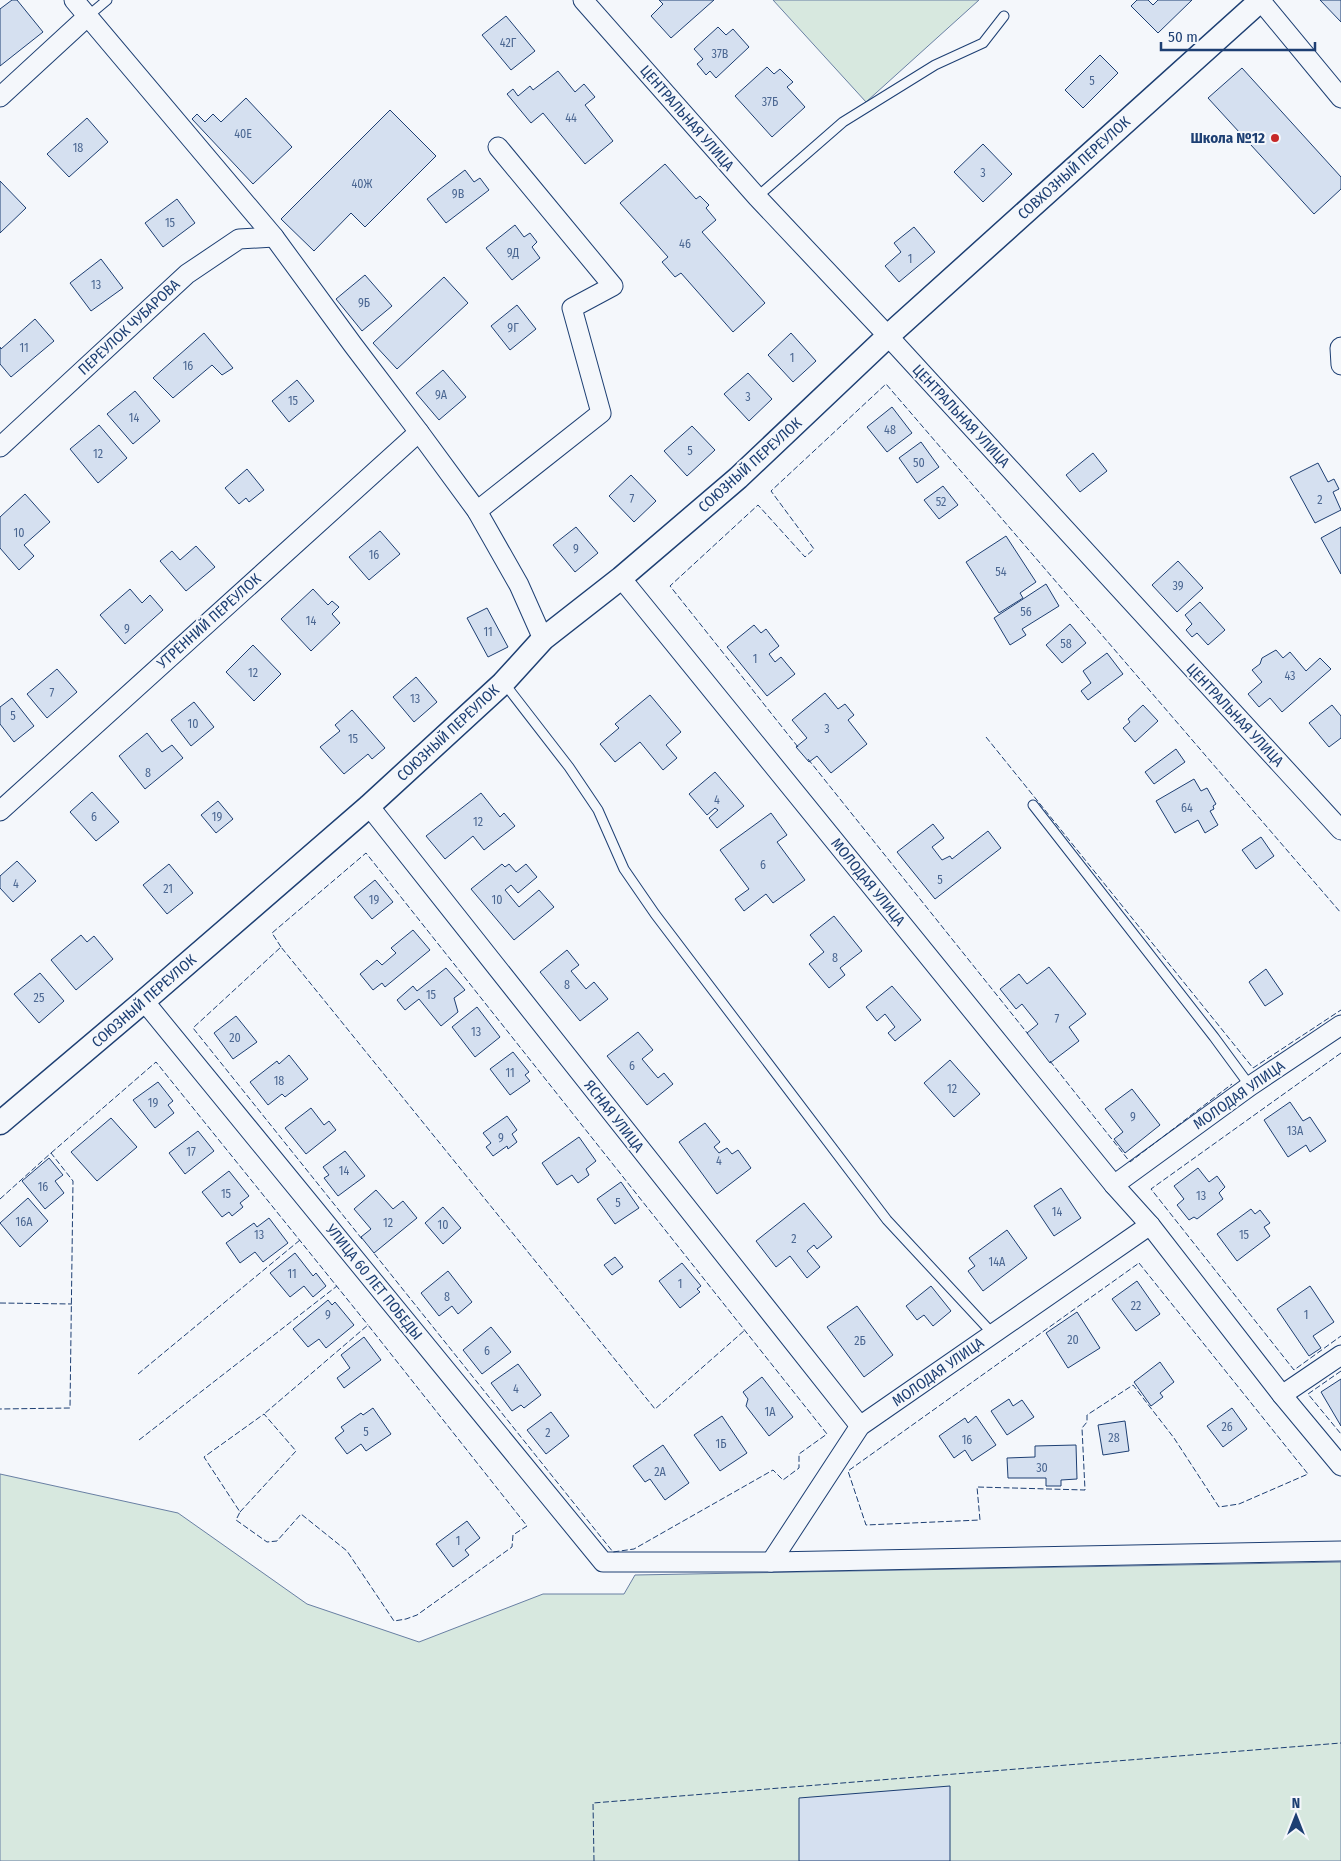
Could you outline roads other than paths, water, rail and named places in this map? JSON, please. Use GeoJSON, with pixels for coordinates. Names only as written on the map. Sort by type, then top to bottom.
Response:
{"type":"FeatureCollection","features":[{"type":"Feature","properties":{"kind":"street"},"geometry":{"type":"LineString","coordinates":[[74,0],[274,237],[477,511],[519,585],[543,640]]}},
{"type":"Feature","properties":{"kind":"street","name":"ЦЕНТРАЛЬНАЯ УЛИЦА"},"geometry":{"type":"LineString","coordinates":[[583,0],[757,197],[888,336],[1341,830]]}},
{"type":"Feature","properties":{"kind":"street"},"geometry":{"type":"LineString","coordinates":[[1261,0],[1341,98]]}},
{"type":"Feature","properties":{"kind":"street","name":"СОВХОЗНЫЙ ПЕРЕУЛОК"},"geometry":{"type":"LineString","coordinates":[[888,336],[1261,0]]}},
{"type":"Feature","properties":{"kind":"street"},"geometry":{"type":"LineString","coordinates":[[0,97],[88,16]]}},
{"type":"Feature","properties":{"kind":"street"},"geometry":{"type":"LineString","coordinates":[[477,511],[600,413],[572,308],[613,286],[498,147]]}},
{"type":"Feature","properties":{"kind":"street","name":"ПЕРЕУЛОК ЧУБАРОВА"},"geometry":{"type":"LineString","coordinates":[[0,447],[186,274],[239,239],[274,237]]}},
{"type":"Feature","properties":{"kind":"street","name":"СОЮЗНЫЙ ПЕРЕУЛОК"},"geometry":{"type":"LineString","coordinates":[[0,1123],[369,806],[503,683],[543,640],[621,578],[738,478],[888,336]]}},
{"type":"Feature","properties":{"kind":"street","name":"УТРЕННИЙ ПЕРЕУЛОК"},"geometry":{"type":"LineString","coordinates":[[0,811],[419,432]]}},
{"type":"Feature","properties":{"kind":"street","name":"МОЛОДАЯ УЛИЦА"},"geometry":{"type":"LineString","coordinates":[[621,578],[1114,1185],[1150,1225],[1282,1395],[1341,1466]]}},
{"type":"Feature","properties":{"kind":"street","name":"ЯСНАЯ УЛИЦА"},"geometry":{"type":"LineString","coordinates":[[369,806],[860,1426]]}},
{"type":"Feature","properties":{"kind":"street","name":"УЛИЦА 60 ЛЕТ ПОБЕДЫ"},"geometry":{"type":"LineString","coordinates":[[144,1001],[603,1562],[771,1562]]}},
{"type":"Feature","properties":{"kind":"street","name":"МОЛОДАЯ УЛИЦА"},"geometry":{"type":"LineString","coordinates":[[1114,1185],[1250,1086],[1341,1024]]}},
{"type":"Feature","properties":{"kind":"street","name":"МОЛОДАЯ УЛИЦА"},"geometry":{"type":"LineString","coordinates":[[771,1562],[860,1426],[1150,1225]]}},
{"type":"Feature","properties":{"kind":"street"},"geometry":{"type":"LineString","coordinates":[[1282,1395],[1341,1355]]}},
{"type":"Feature","properties":{"kind":"street"},"geometry":{"type":"LineString","coordinates":[[771,1562],[1341,1552]]}},
{"type":"Feature","properties":{"kind":"lane"},"geometry":{"type":"LineString","coordinates":[[88,16],[107,0]]}},
{"type":"Feature","properties":{"kind":"lane"},"geometry":{"type":"LineString","coordinates":[[757,197],[843,122],[936,65],[983,43],[1004,16]]}},
{"type":"Feature","properties":{"kind":"lane"},"geometry":{"type":"LineString","coordinates":[[503,683],[569,767],[598,810],[624,870],[661,922],[887,1220],[993,1334]]}},
{"type":"Feature","properties":{"kind":"lane"},"geometry":{"type":"LineString","coordinates":[[1033,805],[1250,1086]]}},
{"type":"Feature","properties":{"kind":"place","name":"Школа №12"},"geometry":{"type":"Point","coordinates":[1275,138]}}]}
